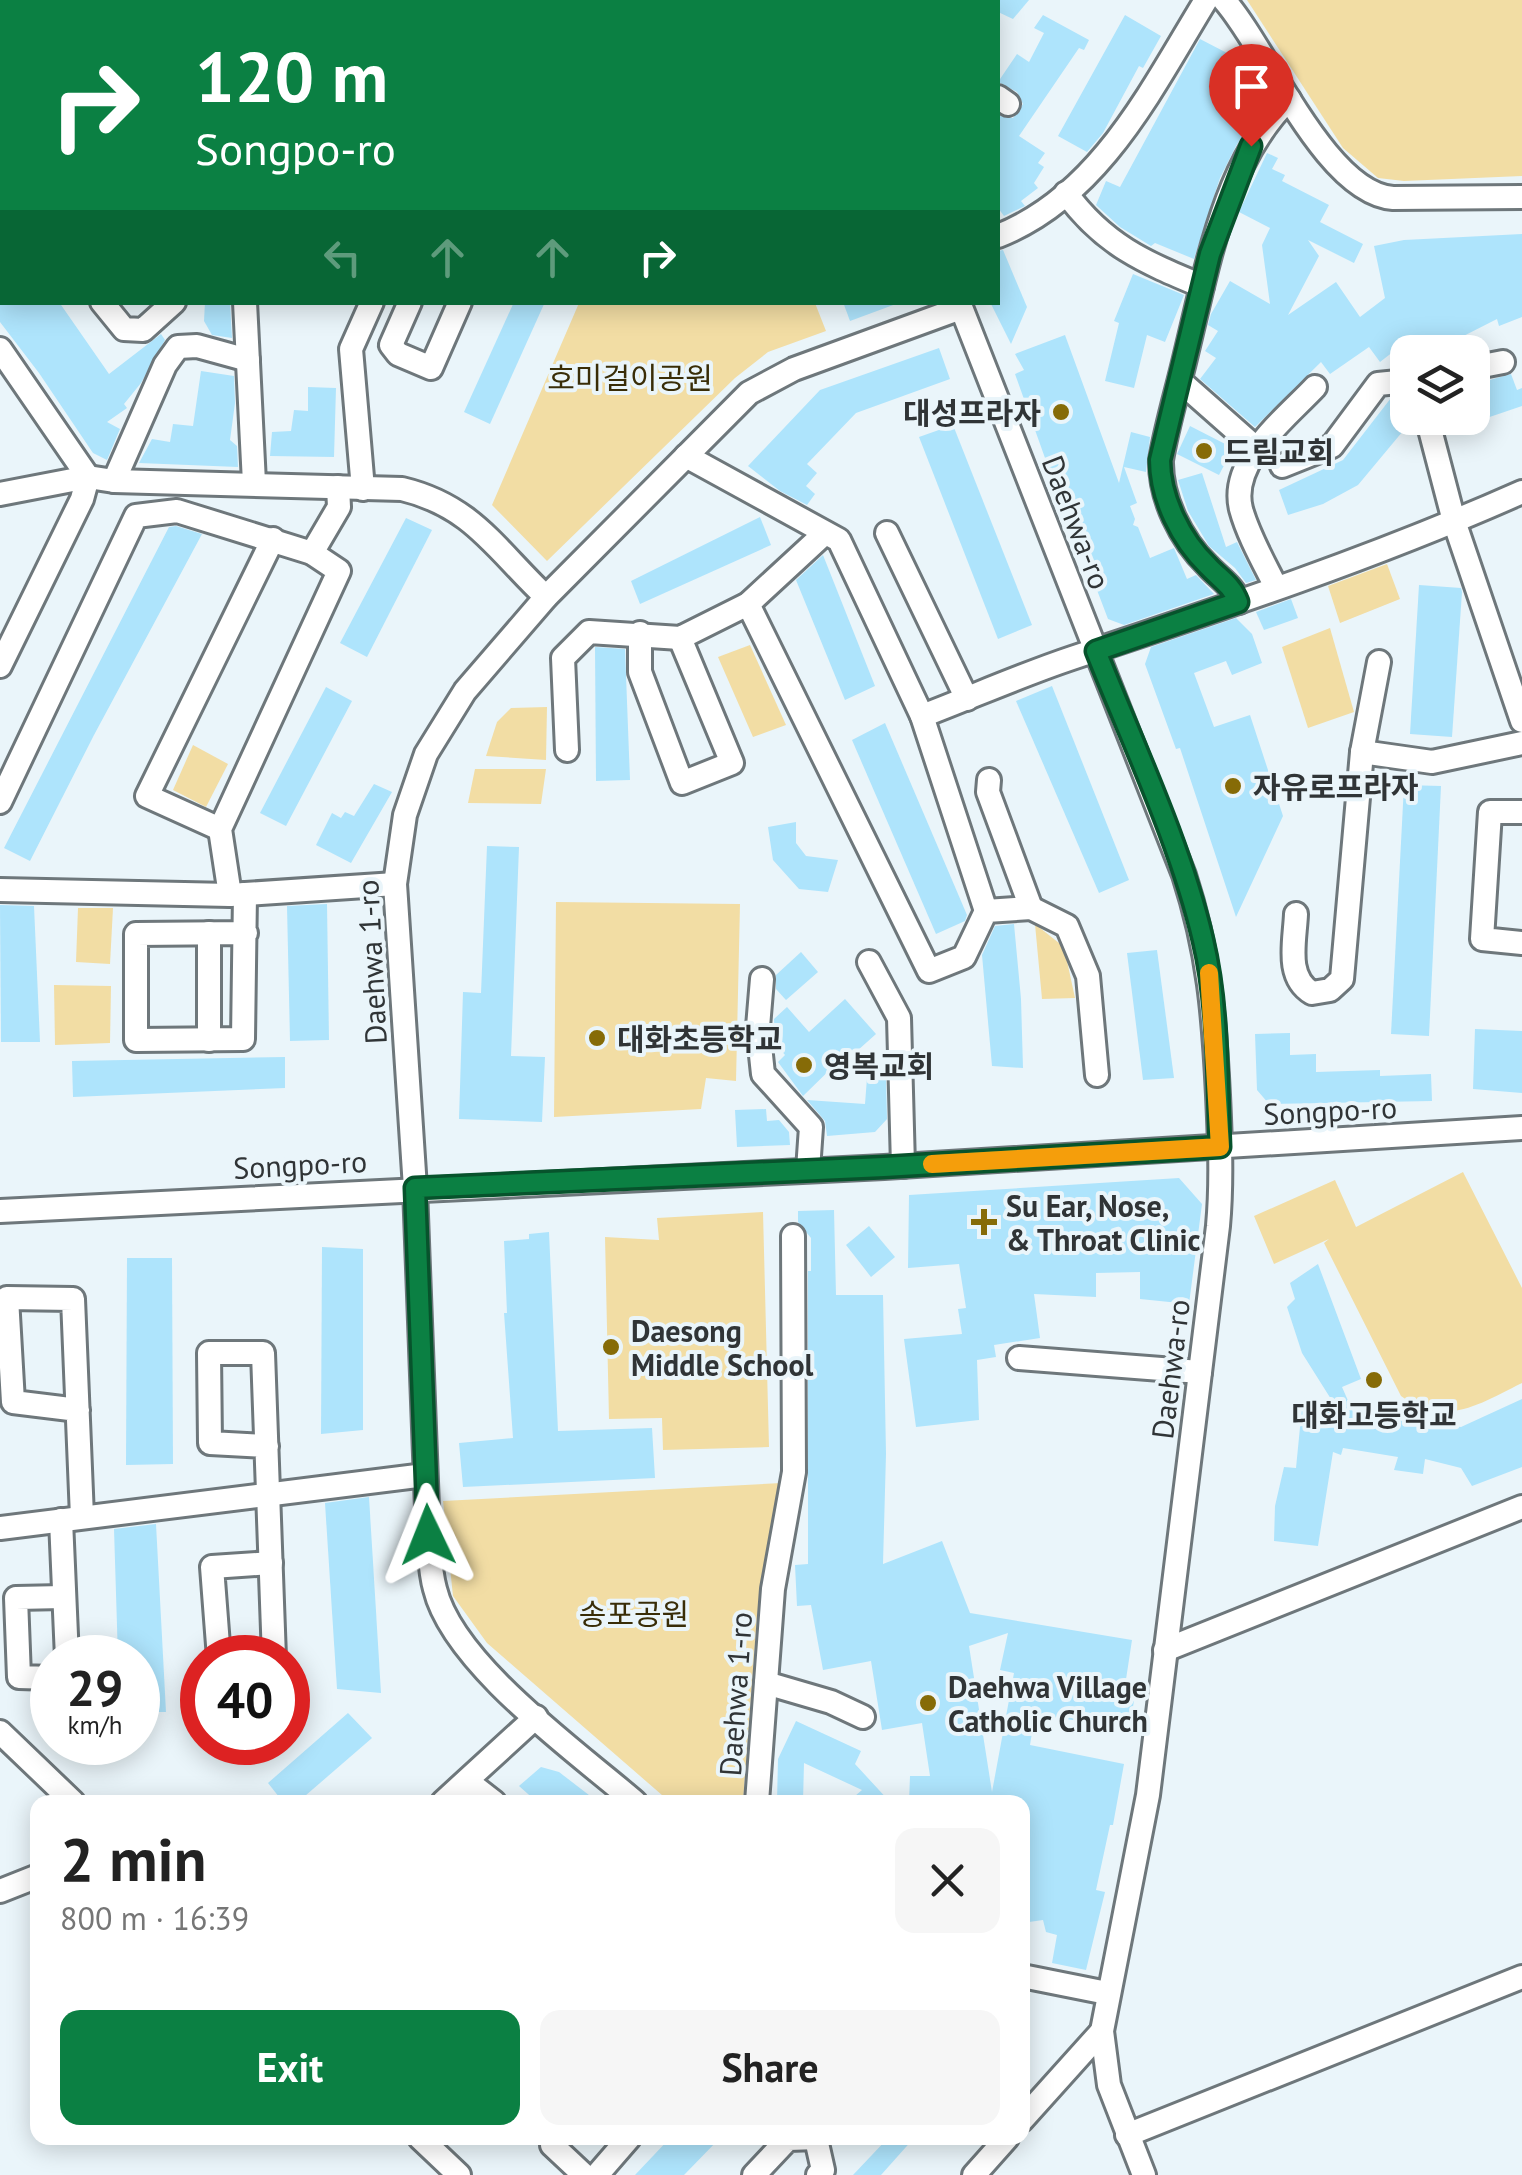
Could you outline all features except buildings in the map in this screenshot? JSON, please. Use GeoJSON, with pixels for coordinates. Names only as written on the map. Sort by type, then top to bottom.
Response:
{"type":"FeatureCollection","features":[{"type":"Feature","properties":{"kind":"street"},"geometry":{"type":"LineString","coordinates":[[1000,235],[1020,227],[1066,193],[1126,132],[1206,0]]}},
{"type":"Feature","properties":{"kind":"street"},"geometry":{"type":"LineString","coordinates":[[1224,0],[1289,99],[1343,171],[1372,195],[1522,197]]}},
{"type":"Feature","properties":{"kind":"street"},"geometry":{"type":"LineString","coordinates":[[1238,602],[1233,588],[1207,566],[1180,530],[1162,478],[1160,460],[1210,254],[1251,146],[1266,122],[1289,99]]}},
{"type":"Feature","properties":{"kind":"street"},"geometry":{"type":"LineString","coordinates":[[1066,193],[1086,220],[1117,246],[1202,286]]}},
{"type":"Feature","properties":{"kind":"street"},"geometry":{"type":"LineString","coordinates":[[104,305],[124,329],[143,330],[171,305]]}},
{"type":"Feature","properties":{"kind":"street"},"geometry":{"type":"LineString","coordinates":[[245,305],[254,482]]}},
{"type":"Feature","properties":{"kind":"street"},"geometry":{"type":"LineString","coordinates":[[363,489],[351,349],[371,305]]}},
{"type":"Feature","properties":{"kind":"street"},"geometry":{"type":"LineString","coordinates":[[409,305],[391,345],[398,354],[432,368],[459,305]]}},
{"type":"Feature","properties":{"kind":"street","name":"Daehwa 1-ro"},"geometry":{"type":"LineString","coordinates":[[627,1795],[536,1718],[473,1656],[435,1592],[428,1535],[415,1188],[395,884],[405,815],[426,754],[465,690],[546,597],[749,393],[769,379],[959,306]]}},
{"type":"Feature","properties":{"kind":"street","name":"Daehwa-ro"},"geometry":{"type":"LineString","coordinates":[[959,306],[1184,875],[1204,942],[1214,1015],[1221,1194],[1138,1856],[1102,2030],[1109,2085],[1144,2175]]}},
{"type":"Feature","properties":{"kind":"street"},"geometry":{"type":"LineString","coordinates":[[114,481],[165,366],[178,347],[197,346],[248,360]]}},
{"type":"Feature","properties":{"kind":"street"},"geometry":{"type":"LineString","coordinates":[[0,349],[88,477],[82,500],[0,666]]}},
{"type":"Feature","properties":{"kind":"street"},"geometry":{"type":"LineString","coordinates":[[1490,365],[1503,362]]}},
{"type":"Feature","properties":{"kind":"street"},"geometry":{"type":"LineString","coordinates":[[1180,382],[1257,449]]}},
{"type":"Feature","properties":{"kind":"street"},"geometry":{"type":"LineString","coordinates":[[1282,466],[1332,446],[1378,384],[1390,383]]}},
{"type":"Feature","properties":{"kind":"street"},"geometry":{"type":"LineString","coordinates":[[1276,587],[1240,498],[1244,472],[1257,449],[1315,387]]}},
{"type":"Feature","properties":{"kind":"street"},"geometry":{"type":"LineString","coordinates":[[1431,435],[1454,521],[1522,721]]}},
{"type":"Feature","properties":{"kind":"street"},"geometry":{"type":"LineString","coordinates":[[686,456],[839,540],[922,716],[986,911],[964,957],[929,972],[748,604]]}},
{"type":"Feature","properties":{"kind":"street"},"geometry":{"type":"LineString","coordinates":[[0,494],[88,477],[114,481],[402,489],[454,508],[475,524],[546,597]]}},
{"type":"Feature","properties":{"kind":"street"},"geometry":{"type":"LineString","coordinates":[[312,553],[339,507],[338,487]]}},
{"type":"Feature","properties":{"kind":"street"},"geometry":{"type":"LineString","coordinates":[[922,716],[1238,602],[1522,492]]}},
{"type":"Feature","properties":{"kind":"street"},"geometry":{"type":"LineString","coordinates":[[0,802],[136,516],[177,511],[312,553],[340,570],[220,829],[246,933],[243,1039],[136,1040],[136,934],[246,933]]}},
{"type":"Feature","properties":{"kind":"street"},"geometry":{"type":"LineString","coordinates":[[566,750],[563,658],[590,632],[680,638],[748,604],[824,532]]}},
{"type":"Feature","properties":{"kind":"street"},"geometry":{"type":"LineString","coordinates":[[887,533],[967,698]]}},
{"type":"Feature","properties":{"kind":"street"},"geometry":{"type":"LineString","coordinates":[[220,829],[147,796],[274,540]]}},
{"type":"Feature","properties":{"kind":"street"},"geometry":{"type":"LineString","coordinates":[[640,633],[640,672],[682,783],[732,763],[680,638]]}},
{"type":"Feature","properties":{"kind":"street"},"geometry":{"type":"LineString","coordinates":[[1296,914],[1294,973],[1300,986],[1312,993],[1330,990],[1342,979],[1362,752],[1379,662]]}},
{"type":"Feature","properties":{"kind":"street"},"geometry":{"type":"LineString","coordinates":[[1362,752],[1432,762],[1522,743]]}},
{"type":"Feature","properties":{"kind":"street"},"geometry":{"type":"LineString","coordinates":[[988,780],[988,792],[1030,908]]}},
{"type":"Feature","properties":{"kind":"street"},"geometry":{"type":"LineString","coordinates":[[1522,812],[1490,812],[1482,939],[1522,943]]}},
{"type":"Feature","properties":{"kind":"street"},"geometry":{"type":"LineString","coordinates":[[0,890],[237,894],[395,884]]}},
{"type":"Feature","properties":{"kind":"street"},"geometry":{"type":"LineString","coordinates":[[986,911],[1030,908],[1067,926],[1088,976],[1097,1074]]}},
{"type":"Feature","properties":{"kind":"street"},"geometry":{"type":"LineString","coordinates":[[209,933],[210,1040]]}},
{"type":"Feature","properties":{"kind":"street"},"geometry":{"type":"LineString","coordinates":[[869,962],[898,1018],[903,1166]]}},
{"type":"Feature","properties":{"kind":"street"},"geometry":{"type":"LineString","coordinates":[[762,978],[758,1027],[763,1074],[811,1127],[808,1170]]}},
{"type":"Feature","properties":{"kind":"street","name":"Songpo-ro"},"geometry":{"type":"LineString","coordinates":[[0,1211],[903,1166],[1522,1128]]}},
{"type":"Feature","properties":{"kind":"street","name":"Daehwa 1-ro"},"geometry":{"type":"LineString","coordinates":[[758,1795],[773,1589],[794,1472],[793,1236]]}},
{"type":"Feature","properties":{"kind":"street"},"geometry":{"type":"LineString","coordinates":[[65,1635],[63,1597],[78,1410],[73,1300],[7,1298],[13,1402],[78,1410]]}},
{"type":"Feature","properties":{"kind":"street"},"geometry":{"type":"LineString","coordinates":[[267,1446],[210,1443],[209,1353],[263,1352],[272,1563],[274,1635]]}},
{"type":"Feature","properties":{"kind":"street"},"geometry":{"type":"LineString","coordinates":[[1019,1358],[1200,1372]]}},
{"type":"Feature","properties":{"kind":"street"},"geometry":{"type":"LineString","coordinates":[[0,1528],[426,1475]]}},
{"type":"Feature","properties":{"kind":"street"},"geometry":{"type":"LineString","coordinates":[[1165,1650],[1522,1507]]}},
{"type":"Feature","properties":{"kind":"street"},"geometry":{"type":"LineString","coordinates":[[216,1635],[212,1568],[272,1563]]}},
{"type":"Feature","properties":{"kind":"street"},"geometry":{"type":"LineString","coordinates":[[30,1677],[19,1677],[16,1598],[63,1597]]}},
{"type":"Feature","properties":{"kind":"street"},"geometry":{"type":"LineString","coordinates":[[766,1683],[831,1702],[863,1717]]}},
{"type":"Feature","properties":{"kind":"street"},"geometry":{"type":"LineString","coordinates":[[452,1795],[536,1718]]}},
{"type":"Feature","properties":{"kind":"street"},"geometry":{"type":"LineString","coordinates":[[0,1732],[66,1795]]}},
{"type":"Feature","properties":{"kind":"street"},"geometry":{"type":"LineString","coordinates":[[467,1782],[485,1795]]}},
{"type":"Feature","properties":{"kind":"street"},"geometry":{"type":"LineString","coordinates":[[0,1891],[30,1879]]}},
{"type":"Feature","properties":{"kind":"street"},"geometry":{"type":"LineString","coordinates":[[1030,1978],[1107,1994]]}},
{"type":"Feature","properties":{"kind":"street"},"geometry":{"type":"LineString","coordinates":[[1126,2135],[1522,1978]]}},
{"type":"Feature","properties":{"kind":"street"},"geometry":{"type":"LineString","coordinates":[[1030,2111],[1102,2030]]}},
{"type":"Feature","properties":{"kind":"street"},"geometry":{"type":"LineString","coordinates":[[427,2145],[459,2175]]}},
{"type":"Feature","properties":{"kind":"street"},"geometry":{"type":"LineString","coordinates":[[553,2145],[584,2175]]}},
{"type":"Feature","properties":{"kind":"street"},"geometry":{"type":"LineString","coordinates":[[597,2175],[624,2145]]}},
{"type":"Feature","properties":{"kind":"street"},"geometry":{"type":"LineString","coordinates":[[754,2175],[782,2145]]}},
{"type":"Feature","properties":{"kind":"street"},"geometry":{"type":"LineString","coordinates":[[818,2145],[823,2170],[818,2175]]}},
{"type":"Feature","properties":{"kind":"street"},"geometry":{"type":"LineString","coordinates":[[974,2175],[1001,2145]]}},
{"type":"Feature","properties":{"kind":"green space"},"geometry":{"type":"Polygon","coordinates":[[[1247,0],[1522,0],[1522,176],[1404,181],[1378,178],[1343,148],[1247,0]]]}},
{"type":"Feature","properties":{"kind":"green space","name":"호미걸이공원"},"geometry":{"type":"Polygon","coordinates":[[[578,305],[816,305],[826,331],[768,352],[735,378],[547,561],[492,505],[578,305]]]}},
{"type":"Feature","properties":{"kind":"green space"},"geometry":{"type":"Polygon","coordinates":[[[1387,564],[1400,599],[1340,623],[1328,586],[1387,564]]]}},
{"type":"Feature","properties":{"kind":"green space"},"geometry":{"type":"Polygon","coordinates":[[[1330,628],[1354,712],[1308,728],[1282,647],[1330,628]]]}},
{"type":"Feature","properties":{"kind":"green space"},"geometry":{"type":"Polygon","coordinates":[[[750,645],[786,725],[753,737],[718,657],[750,645]]]}},
{"type":"Feature","properties":{"kind":"green space"},"geometry":{"type":"Polygon","coordinates":[[[547,707],[546,760],[486,756],[497,722],[511,708],[547,707]]]}},
{"type":"Feature","properties":{"kind":"green space"},"geometry":{"type":"Polygon","coordinates":[[[193,745],[228,764],[206,807],[173,790],[193,745]]]}},
{"type":"Feature","properties":{"kind":"green space"},"geometry":{"type":"Polygon","coordinates":[[[475,769],[546,769],[541,804],[468,803],[475,769]]]}},
{"type":"Feature","properties":{"kind":"green space"},"geometry":{"type":"Polygon","coordinates":[[[556,902],[740,904],[736,1081],[706,1078],[701,1109],[554,1117],[556,902]]]}},
{"type":"Feature","properties":{"kind":"green space"},"geometry":{"type":"Polygon","coordinates":[[[78,908],[113,908],[110,964],[76,962],[78,908]]]}},
{"type":"Feature","properties":{"kind":"green space"},"geometry":{"type":"Polygon","coordinates":[[[1035,924],[1064,947],[1075,998],[1042,999],[1035,924]]]}},
{"type":"Feature","properties":{"kind":"green space"},"geometry":{"type":"Polygon","coordinates":[[[54,985],[111,986],[110,1043],[55,1045],[54,985]]]}},
{"type":"Feature","properties":{"kind":"green space"},"geometry":{"type":"Polygon","coordinates":[[[1463,1172],[1522,1288],[1522,1383],[1477,1405],[1433,1410],[1401,1396],[1324,1243],[1329,1239],[1274,1264],[1254,1216],[1335,1180],[1356,1227],[1463,1172]]]}},
{"type":"Feature","properties":{"kind":"green space"},"geometry":{"type":"Polygon","coordinates":[[[763,1212],[769,1447],[663,1450],[662,1418],[609,1419],[605,1237],[659,1240],[657,1218],[763,1212]]]}},
{"type":"Feature","properties":{"kind":"green space","name":"송포공원"},"geometry":{"type":"Polygon","coordinates":[[[781,1483],[757,1616],[744,1795],[662,1795],[487,1643],[453,1596],[443,1501],[781,1483]]]}},
{"type":"Feature","properties":{"kind":"slow traffic"},"geometry":{"type":"LineString","coordinates":[[932,1164],[1220,1147],[1209,973]]}},
{"type":"Feature","properties":{"kind":"place","name":"대성프라자"},"geometry":{"type":"Point","coordinates":[1061,412]}},
{"type":"Feature","properties":{"kind":"place","name":"드림교회"},"geometry":{"type":"Point","coordinates":[1204,451]}},
{"type":"Feature","properties":{"kind":"place","name":"자유로프라자"},"geometry":{"type":"Point","coordinates":[1233,786]}},
{"type":"Feature","properties":{"kind":"place","name":"대화초등학교"},"geometry":{"type":"Point","coordinates":[597,1038]}},
{"type":"Feature","properties":{"kind":"place","name":"영복교회"},"geometry":{"type":"Point","coordinates":[804,1065]}},
{"type":"Feature","properties":{"kind":"place","name":"Su Ear, Nose, & Throat Clinic"},"geometry":{"type":"Point","coordinates":[984,1222]}},
{"type":"Feature","properties":{"kind":"place","name":"Daesong Middle School"},"geometry":{"type":"Point","coordinates":[611,1347]}},
{"type":"Feature","properties":{"kind":"place","name":"대화고등학교"},"geometry":{"type":"Point","coordinates":[1374,1380]}},
{"type":"Feature","properties":{"kind":"place","name":"Daehwa Village Catholic Church"},"geometry":{"type":"Point","coordinates":[928,1703]}},
{"type":"Feature","properties":{"kind":"route"},"geometry":{"type":"LineString","coordinates":[[428,1535],[415,1188],[1220,1147],[1214,1015],[1204,942],[1184,875],[1096,651],[1238,602],[1233,588],[1207,566],[1180,530],[1162,478],[1160,460],[1210,254],[1251,146]]}}]}
